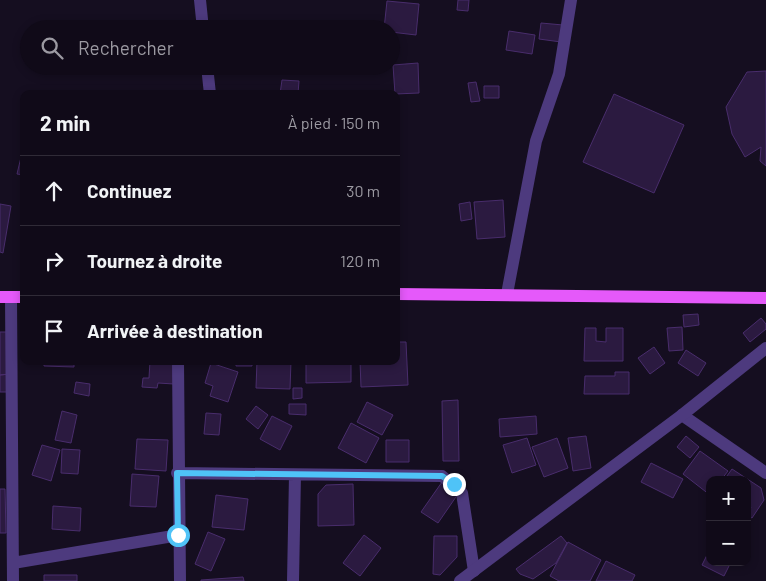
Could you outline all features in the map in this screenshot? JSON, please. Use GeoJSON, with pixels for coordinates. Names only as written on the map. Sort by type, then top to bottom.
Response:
{"type":"FeatureCollection","features":[{"type":"Feature","properties":{"kind":"main road"},"geometry":{"type":"LineString","coordinates":[[400,294],[766,298]]}},
{"type":"Feature","properties":{"kind":"street"},"geometry":{"type":"LineString","coordinates":[[200,0],[202,20]]}},
{"type":"Feature","properties":{"kind":"street"},"geometry":{"type":"LineString","coordinates":[[507,294],[536,141],[559,74],[571,0]]}},
{"type":"Feature","properties":{"kind":"street"},"geometry":{"type":"LineString","coordinates":[[208,75],[210,90]]}},
{"type":"Feature","properties":{"kind":"street"},"geometry":{"type":"LineString","coordinates":[[12,297],[6,486],[13,581]]}},
{"type":"Feature","properties":{"kind":"street"},"geometry":{"type":"LineString","coordinates":[[460,581],[682,415],[766,348]]}},
{"type":"Feature","properties":{"kind":"street"},"geometry":{"type":"LineString","coordinates":[[178,365],[177,473],[180,581]]}},
{"type":"Feature","properties":{"kind":"street"},"geometry":{"type":"LineString","coordinates":[[682,415],[766,473]]}},
{"type":"Feature","properties":{"kind":"street"},"geometry":{"type":"LineString","coordinates":[[177,473],[442,476],[462,493],[474,571]]}},
{"type":"Feature","properties":{"kind":"street"},"geometry":{"type":"LineString","coordinates":[[293,581],[295,475]]}},
{"type":"Feature","properties":{"kind":"street"},"geometry":{"type":"LineString","coordinates":[[13,564],[178,535]]}},
{"type":"Feature","properties":{"kind":"building"},"geometry":{"type":"Polygon","coordinates":[[[458,0],[469,0],[468,11],[457,10],[458,0]]]}},
{"type":"Feature","properties":{"kind":"building"},"geometry":{"type":"Polygon","coordinates":[[[387,1],[419,4],[416,35],[400,33],[400,20],[385,20],[387,1]]]}},
{"type":"Feature","properties":{"kind":"building"},"geometry":{"type":"Polygon","coordinates":[[[541,23],[563,25],[561,42],[539,39],[541,23]]]}},
{"type":"Feature","properties":{"kind":"building"},"geometry":{"type":"Polygon","coordinates":[[[509,31],[535,35],[532,54],[506,50],[509,31]]]}},
{"type":"Feature","properties":{"kind":"building"},"geometry":{"type":"Polygon","coordinates":[[[418,63],[419,93],[400,94],[400,90],[395,90],[394,75],[400,75],[400,64],[418,63]]]}},
{"type":"Feature","properties":{"kind":"building"},"geometry":{"type":"Polygon","coordinates":[[[766,71],[766,166],[760,161],[761,147],[745,157],[732,134],[726,107],[747,72],[766,71]]]}},
{"type":"Feature","properties":{"kind":"building"},"geometry":{"type":"Polygon","coordinates":[[[282,80],[299,81],[298,90],[281,90],[282,80]]]}},
{"type":"Feature","properties":{"kind":"building"},"geometry":{"type":"Polygon","coordinates":[[[476,82],[480,101],[471,102],[468,83],[476,82]]]}},
{"type":"Feature","properties":{"kind":"building"},"geometry":{"type":"Polygon","coordinates":[[[484,86],[499,86],[499,98],[484,98],[484,86]]]}},
{"type":"Feature","properties":{"kind":"building"},"geometry":{"type":"Polygon","coordinates":[[[614,94],[684,125],[654,193],[583,162],[614,94]]]}},
{"type":"Feature","properties":{"kind":"building"},"geometry":{"type":"Polygon","coordinates":[[[20,161],[20,174],[17,174],[20,161]]]}},
{"type":"Feature","properties":{"kind":"building"},"geometry":{"type":"Polygon","coordinates":[[[503,200],[505,237],[477,239],[474,202],[503,200]]]}},
{"type":"Feature","properties":{"kind":"building"},"geometry":{"type":"Polygon","coordinates":[[[470,202],[472,219],[461,221],[459,204],[470,202]]]}},
{"type":"Feature","properties":{"kind":"building"},"geometry":{"type":"Polygon","coordinates":[[[0,204],[11,206],[3,253],[0,252],[0,204]]]}},
{"type":"Feature","properties":{"kind":"building"},"geometry":{"type":"Polygon","coordinates":[[[698,314],[699,325],[684,327],[683,315],[698,314]]]}},
{"type":"Feature","properties":{"kind":"building"},"geometry":{"type":"Polygon","coordinates":[[[761,318],[766,324],[766,329],[750,342],[743,333],[761,318]]]}},
{"type":"Feature","properties":{"kind":"building"},"geometry":{"type":"Polygon","coordinates":[[[682,327],[683,350],[669,351],[667,328],[682,327]]]}},
{"type":"Feature","properties":{"kind":"building"},"geometry":{"type":"Polygon","coordinates":[[[585,328],[596,328],[596,341],[606,342],[606,328],[623,328],[623,361],[584,361],[585,328]]]}},
{"type":"Feature","properties":{"kind":"building"},"geometry":{"type":"Polygon","coordinates":[[[0,332],[10,332],[10,374],[0,375],[0,332]]]}},
{"type":"Feature","properties":{"kind":"building"},"geometry":{"type":"Polygon","coordinates":[[[400,342],[406,342],[408,385],[361,387],[360,365],[400,365],[400,342]]]}},
{"type":"Feature","properties":{"kind":"building"},"geometry":{"type":"Polygon","coordinates":[[[654,347],[665,363],[650,374],[638,358],[654,347]]]}},
{"type":"Feature","properties":{"kind":"building"},"geometry":{"type":"Polygon","coordinates":[[[686,350],[706,363],[698,376],[678,363],[686,350]]]}},
{"type":"Feature","properties":{"kind":"building"},"geometry":{"type":"Polygon","coordinates":[[[74,365],[74,367],[44,366],[74,365]]]}},
{"type":"Feature","properties":{"kind":"building"},"geometry":{"type":"Polygon","coordinates":[[[150,365],[175,365],[174,384],[158,383],[157,388],[142,387],[143,378],[149,378],[150,365]]]}},
{"type":"Feature","properties":{"kind":"building"},"geometry":{"type":"Polygon","coordinates":[[[210,365],[217,365],[238,372],[228,402],[210,396],[213,386],[205,383],[210,365]]]}},
{"type":"Feature","properties":{"kind":"building"},"geometry":{"type":"Polygon","coordinates":[[[236,365],[252,365],[252,366],[236,365]]]}},
{"type":"Feature","properties":{"kind":"building"},"geometry":{"type":"Polygon","coordinates":[[[257,365],[291,365],[290,389],[256,388],[257,365]]]}},
{"type":"Feature","properties":{"kind":"building"},"geometry":{"type":"Polygon","coordinates":[[[306,365],[351,365],[351,382],[306,383],[306,365]]]}},
{"type":"Feature","properties":{"kind":"building"},"geometry":{"type":"Polygon","coordinates":[[[615,372],[629,372],[629,394],[584,394],[585,376],[615,376],[615,372]]]}},
{"type":"Feature","properties":{"kind":"building"},"geometry":{"type":"Polygon","coordinates":[[[10,374],[11,392],[0,392],[0,375],[10,374]]]}},
{"type":"Feature","properties":{"kind":"building"},"geometry":{"type":"Polygon","coordinates":[[[76,382],[90,384],[89,396],[74,393],[76,382]]]}},
{"type":"Feature","properties":{"kind":"building"},"geometry":{"type":"Polygon","coordinates":[[[293,388],[302,388],[302,398],[293,399],[293,388]]]}},
{"type":"Feature","properties":{"kind":"building"},"geometry":{"type":"Polygon","coordinates":[[[458,400],[459,461],[443,461],[442,401],[458,400]]]}},
{"type":"Feature","properties":{"kind":"building"},"geometry":{"type":"Polygon","coordinates":[[[367,402],[393,415],[382,435],[357,422],[367,402]]]}},
{"type":"Feature","properties":{"kind":"building"},"geometry":{"type":"Polygon","coordinates":[[[289,404],[306,404],[306,415],[289,414],[289,404]]]}},
{"type":"Feature","properties":{"kind":"building"},"geometry":{"type":"Polygon","coordinates":[[[256,406],[268,415],[258,429],[246,419],[256,406]]]}},
{"type":"Feature","properties":{"kind":"building"},"geometry":{"type":"Polygon","coordinates":[[[62,411],[77,415],[71,443],[55,440],[62,411]]]}},
{"type":"Feature","properties":{"kind":"building"},"geometry":{"type":"Polygon","coordinates":[[[206,413],[221,414],[219,435],[204,434],[206,413]]]}},
{"type":"Feature","properties":{"kind":"building"},"geometry":{"type":"Polygon","coordinates":[[[272,416],[292,426],[280,450],[260,439],[272,416]]]}},
{"type":"Feature","properties":{"kind":"building"},"geometry":{"type":"Polygon","coordinates":[[[536,416],[537,434],[500,437],[499,419],[536,416]]]}},
{"type":"Feature","properties":{"kind":"building"},"geometry":{"type":"Polygon","coordinates":[[[351,423],[379,438],[366,463],[338,448],[351,423]]]}},
{"type":"Feature","properties":{"kind":"building"},"geometry":{"type":"Polygon","coordinates":[[[586,436],[591,468],[573,471],[568,438],[586,436]]]}},
{"type":"Feature","properties":{"kind":"building"},"geometry":{"type":"Polygon","coordinates":[[[686,436],[699,447],[690,458],[677,447],[686,436]]]}},
{"type":"Feature","properties":{"kind":"building"},"geometry":{"type":"Polygon","coordinates":[[[527,438],[536,465],[512,473],[503,445],[527,438]]]}},
{"type":"Feature","properties":{"kind":"building"},"geometry":{"type":"Polygon","coordinates":[[[557,438],[568,468],[544,477],[532,447],[557,438]]]}},
{"type":"Feature","properties":{"kind":"building"},"geometry":{"type":"Polygon","coordinates":[[[137,439],[168,440],[166,471],[135,469],[137,439]]]}},
{"type":"Feature","properties":{"kind":"building"},"geometry":{"type":"Polygon","coordinates":[[[386,440],[409,440],[409,462],[386,462],[386,440]]]}},
{"type":"Feature","properties":{"kind":"building"},"geometry":{"type":"Polygon","coordinates":[[[42,445],[60,450],[51,481],[32,475],[42,445]]]}},
{"type":"Feature","properties":{"kind":"building"},"geometry":{"type":"Polygon","coordinates":[[[62,449],[80,450],[78,474],[61,473],[62,449]]]}},
{"type":"Feature","properties":{"kind":"building"},"geometry":{"type":"Polygon","coordinates":[[[700,451],[728,471],[724,476],[706,476],[706,492],[683,474],[700,451]]]}},
{"type":"Feature","properties":{"kind":"building"},"geometry":{"type":"Polygon","coordinates":[[[651,463],[683,479],[673,498],[641,482],[651,463]]]}},
{"type":"Feature","properties":{"kind":"building"},"geometry":{"type":"Polygon","coordinates":[[[732,469],[743,476],[727,476],[732,469]]]}},
{"type":"Feature","properties":{"kind":"building"},"geometry":{"type":"Polygon","coordinates":[[[132,474],[159,476],[156,507],[130,506],[132,474]]]}},
{"type":"Feature","properties":{"kind":"building"},"geometry":{"type":"Polygon","coordinates":[[[751,481],[761,488],[764,500],[752,518],[751,481]]]}},
{"type":"Feature","properties":{"kind":"building"},"geometry":{"type":"Polygon","coordinates":[[[442,482],[458,494],[438,523],[421,512],[442,482]]]}},
{"type":"Feature","properties":{"kind":"building"},"geometry":{"type":"Polygon","coordinates":[[[353,484],[354,525],[318,526],[318,494],[326,485],[353,484]]]}},
{"type":"Feature","properties":{"kind":"building"},"geometry":{"type":"Polygon","coordinates":[[[0,489],[5,489],[6,533],[0,533],[0,489]]]}},
{"type":"Feature","properties":{"kind":"building"},"geometry":{"type":"Polygon","coordinates":[[[216,495],[248,499],[244,530],[212,527],[216,495]]]}},
{"type":"Feature","properties":{"kind":"building"},"geometry":{"type":"Polygon","coordinates":[[[53,506],[81,508],[80,531],[52,529],[53,506]]]}},
{"type":"Feature","properties":{"kind":"building"},"geometry":{"type":"Polygon","coordinates":[[[208,532],[225,539],[211,571],[195,564],[208,532]]]}},
{"type":"Feature","properties":{"kind":"building"},"geometry":{"type":"Polygon","coordinates":[[[364,535],[381,548],[360,576],[343,563],[364,535]]]}},
{"type":"Feature","properties":{"kind":"building"},"geometry":{"type":"Polygon","coordinates":[[[434,536],[457,536],[457,557],[440,575],[433,574],[434,536]]]}},
{"type":"Feature","properties":{"kind":"building"},"geometry":{"type":"Polygon","coordinates":[[[561,536],[567,543],[556,563],[533,579],[520,574],[516,569],[561,536]]]}},
{"type":"Feature","properties":{"kind":"building"},"geometry":{"type":"Polygon","coordinates":[[[568,542],[601,560],[590,581],[559,581],[550,576],[568,542]]]}},
{"type":"Feature","properties":{"kind":"building"},"geometry":{"type":"Polygon","coordinates":[[[706,557],[706,566],[729,566],[724,576],[702,565],[706,557]]]}},
{"type":"Feature","properties":{"kind":"building"},"geometry":{"type":"Polygon","coordinates":[[[606,561],[635,575],[632,581],[596,581],[606,561]]]}},
{"type":"Feature","properties":{"kind":"building"},"geometry":{"type":"Polygon","coordinates":[[[44,575],[77,575],[77,581],[44,581],[44,575]]]}},
{"type":"Feature","properties":{"kind":"building"},"geometry":{"type":"Polygon","coordinates":[[[243,577],[244,581],[201,581],[201,580],[243,577]]]}},
{"type":"Feature","properties":{"kind":"route"},"geometry":{"type":"LineString","coordinates":[[178,535],[177,473],[442,476],[454,484]]}}]}
